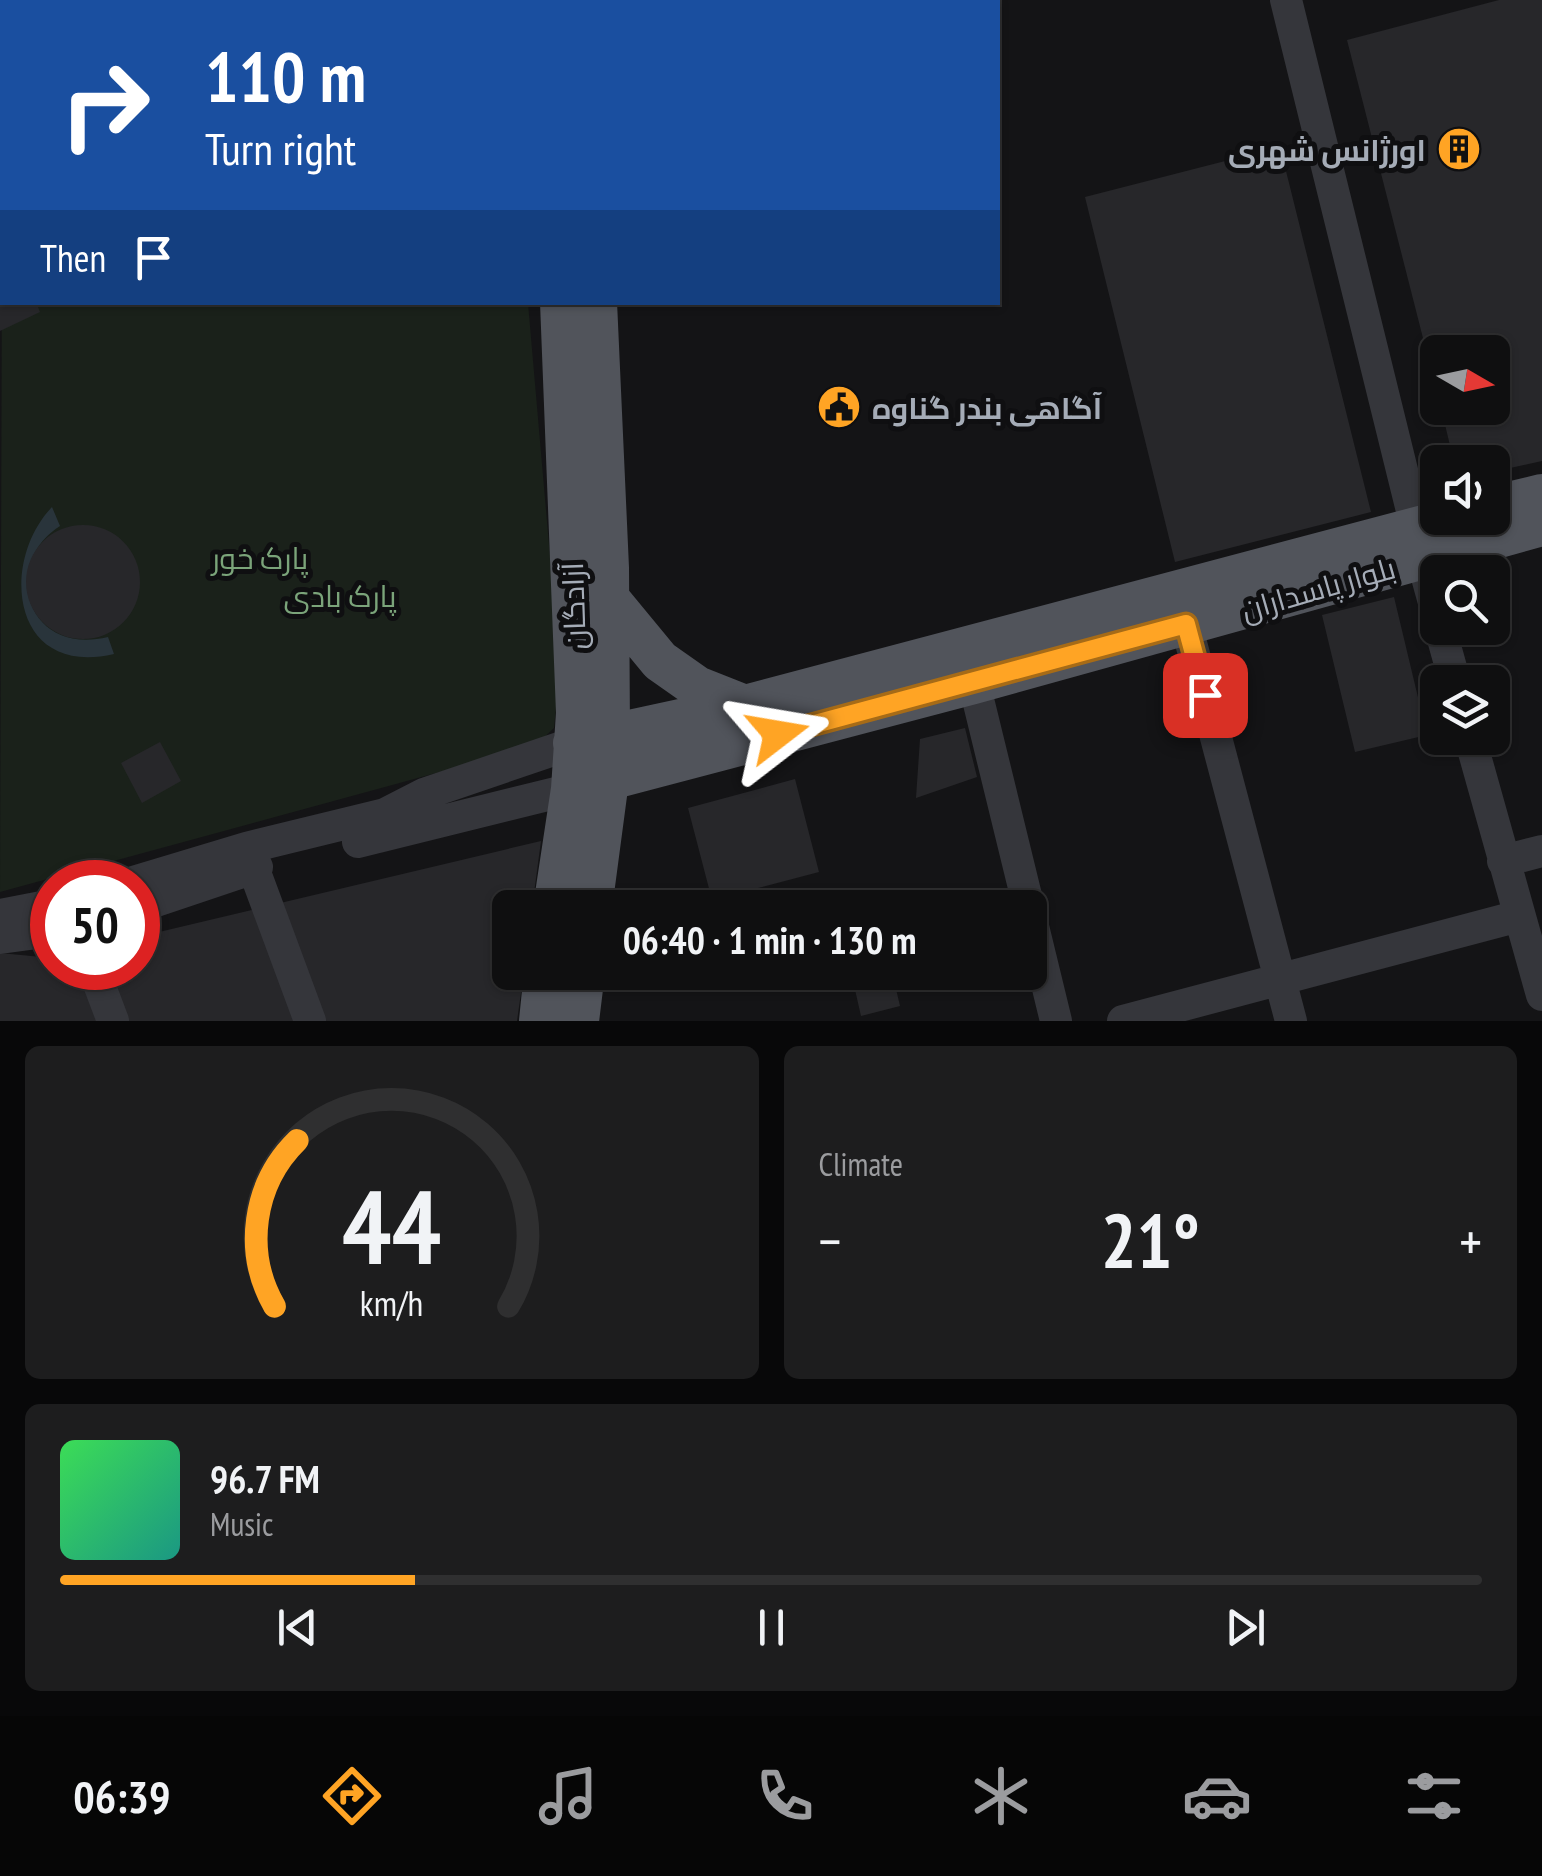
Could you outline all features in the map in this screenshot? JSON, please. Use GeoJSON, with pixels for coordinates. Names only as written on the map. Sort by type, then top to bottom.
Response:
{"type":"FeatureCollection","features":[{"type":"Feature","properties":{"kind":"main road","name":"آزادگان"},"geometry":{"type":"LineString","coordinates":[[561,305],[577,713],[592,738]]}},
{"type":"Feature","properties":{"kind":"main road","name":"آزادگان"},"geometry":{"type":"LineString","coordinates":[[591,890],[592,738],[608,598],[596,305]]}},
{"type":"Feature","properties":{"kind":"main road"},"geometry":{"type":"LineString","coordinates":[[1510,503],[1542,494]]}},
{"type":"Feature","properties":{"kind":"main road","name":"بلوار پاسداران"},"geometry":{"type":"LineString","coordinates":[[1510,528],[1542,526]]}},
{"type":"Feature","properties":{"kind":"main road","name":"بلوار پاسداران"},"geometry":{"type":"LineString","coordinates":[[590,784],[918,678],[1427,535]]}},
{"type":"Feature","properties":{"kind":"main road","name":"بلوار پاسداران"},"geometry":{"type":"LineString","coordinates":[[592,738],[745,706],[918,678],[974,683],[1186,624],[1428,535]]}},
{"type":"Feature","properties":{"kind":"main road"},"geometry":{"type":"LineString","coordinates":[[608,598],[660,661],[698,687],[745,706]]}},
{"type":"Feature","properties":{"kind":"main road","name":"آزادگان"},"geometry":{"type":"LineString","coordinates":[[559,890],[590,784]]}},
{"type":"Feature","properties":{"kind":"main road"},"geometry":{"type":"LineString","coordinates":[[540,1021],[543,990]]}},
{"type":"Feature","properties":{"kind":"main road"},"geometry":{"type":"LineString","coordinates":[[578,1021],[582,990]]}},
{"type":"Feature","properties":{"kind":"street"},"geometry":{"type":"LineString","coordinates":[[1286,0],[1420,493]]}},
{"type":"Feature","properties":{"kind":"street"},"geometry":{"type":"LineString","coordinates":[[1186,624],[1291,1021]]}},
{"type":"Feature","properties":{"kind":"street"},"geometry":{"type":"LineString","coordinates":[[974,683],[1024,890]]}},
{"type":"Feature","properties":{"kind":"street"},"geometry":{"type":"LineString","coordinates":[[160,897],[250,858],[385,814],[424,794],[592,738]]}},
{"type":"Feature","properties":{"kind":"street"},"geometry":{"type":"LineString","coordinates":[[1475,755],[1542,994]]}},
{"type":"Feature","properties":{"kind":"street"},"geometry":{"type":"LineString","coordinates":[[160,876],[590,784]]}},
{"type":"Feature","properties":{"kind":"street"},"geometry":{"type":"LineString","coordinates":[[1503,861],[1542,851]]}},
{"type":"Feature","properties":{"kind":"street"},"geometry":{"type":"LineString","coordinates":[[250,858],[310,1021]]}},
{"type":"Feature","properties":{"kind":"street"},"geometry":{"type":"LineString","coordinates":[[0,915],[30,909]]}},
{"type":"Feature","properties":{"kind":"street"},"geometry":{"type":"LineString","coordinates":[[1122,1021],[1520,916]]}},
{"type":"Feature","properties":{"kind":"street"},"geometry":{"type":"LineString","coordinates":[[0,938],[30,934]]}},
{"type":"Feature","properties":{"kind":"street"},"geometry":{"type":"LineString","coordinates":[[1047,984],[1056,1021]]}},
{"type":"Feature","properties":{"kind":"street"},"geometry":{"type":"LineString","coordinates":[[102,990],[114,1021]]}},
{"type":"Feature","properties":{"kind":"green space","name":"پارک خور"},"geometry":{"type":"Polygon","coordinates":[[[2,305],[528,305],[555,614],[558,687],[554,728],[535,746],[117,860],[30,860],[30,884],[0,892],[2,305]]]}},
{"type":"Feature","properties":{"kind":"shaded area"},"geometry":{"type":"Polygon","coordinates":[[[52,507],[60,526],[41,542],[31,562],[27,583],[31,603],[41,621],[57,633],[80,640],[108,637],[114,654],[79,657],[53,649],[35,632],[24,610],[21,584],[25,556],[35,530],[52,507]]]}},
{"type":"Feature","properties":{"kind":"shaded area"},"geometry":{"type":"Polygon","coordinates":[[[86,552],[106,560],[114,580],[106,600],[86,608],[66,600],[58,580],[66,560],[86,552]]]}},
{"type":"Feature","properties":{"kind":"building","name":"اورژانس شهری"},"geometry":{"type":"Polygon","coordinates":[[[1499,0],[1542,0],[1542,461],[1510,468],[1510,445],[1450,445],[1445,425],[1510,425],[1510,335],[1422,335],[1347,40],[1499,0]]]}},
{"type":"Feature","properties":{"kind":"building"},"geometry":{"type":"Polygon","coordinates":[[[1280,147],[1371,512],[1175,562],[1085,197],[1280,147]]]}},
{"type":"Feature","properties":{"kind":"building"},"geometry":{"type":"Polygon","coordinates":[[[0,305],[37,305],[40,312],[0,331],[0,305]]]}},
{"type":"Feature","properties":{"kind":"building"},"geometry":{"type":"Polygon","coordinates":[[[83,525],[105,529],[123,542],[136,560],[140,582],[136,604],[123,622],[105,635],[83,639],[61,635],[43,622],[30,604],[26,582],[30,560],[43,542],[61,529],[83,525]]]}},
{"type":"Feature","properties":{"kind":"building"},"geometry":{"type":"Polygon","coordinates":[[[1394,597],[1420,706],[1420,737],[1355,752],[1322,615],[1394,597]]]}},
{"type":"Feature","properties":{"kind":"building"},"geometry":{"type":"Polygon","coordinates":[[[965,728],[977,777],[916,798],[920,739],[965,728]]]}},
{"type":"Feature","properties":{"kind":"building"},"geometry":{"type":"Polygon","coordinates":[[[160,742],[181,781],[142,803],[121,763],[160,742]]]}},
{"type":"Feature","properties":{"kind":"building"},"geometry":{"type":"Polygon","coordinates":[[[795,779],[819,872],[750,890],[709,890],[688,808],[795,779]]]}},
{"type":"Feature","properties":{"kind":"building"},"geometry":{"type":"Polygon","coordinates":[[[541,841],[534,890],[492,890],[492,990],[521,990],[517,1021],[0,1021],[0,953],[30,956],[30,990],[160,990],[160,932],[541,841]]]}},
{"type":"Feature","properties":{"kind":"building"},"geometry":{"type":"Polygon","coordinates":[[[855,990],[896,990],[900,1006],[861,1016],[855,990]]]}},
{"type":"Feature","properties":{"kind":"place","name":"اورژانس شهری"},"geometry":{"type":"Point","coordinates":[1459,149]}},
{"type":"Feature","properties":{"kind":"place","name":"آگاهی بندر گناوه"},"geometry":{"type":"Point","coordinates":[839,407]}},
{"type":"Feature","properties":{"kind":"route"},"geometry":{"type":"LineString","coordinates":[[778,734],[1186,624],[1205,695]]}},
{"type":"Feature","properties":{"kind":"park label","name":"پارک بادی"},"geometry":{"type":"Point","coordinates":[340,595]}}]}
